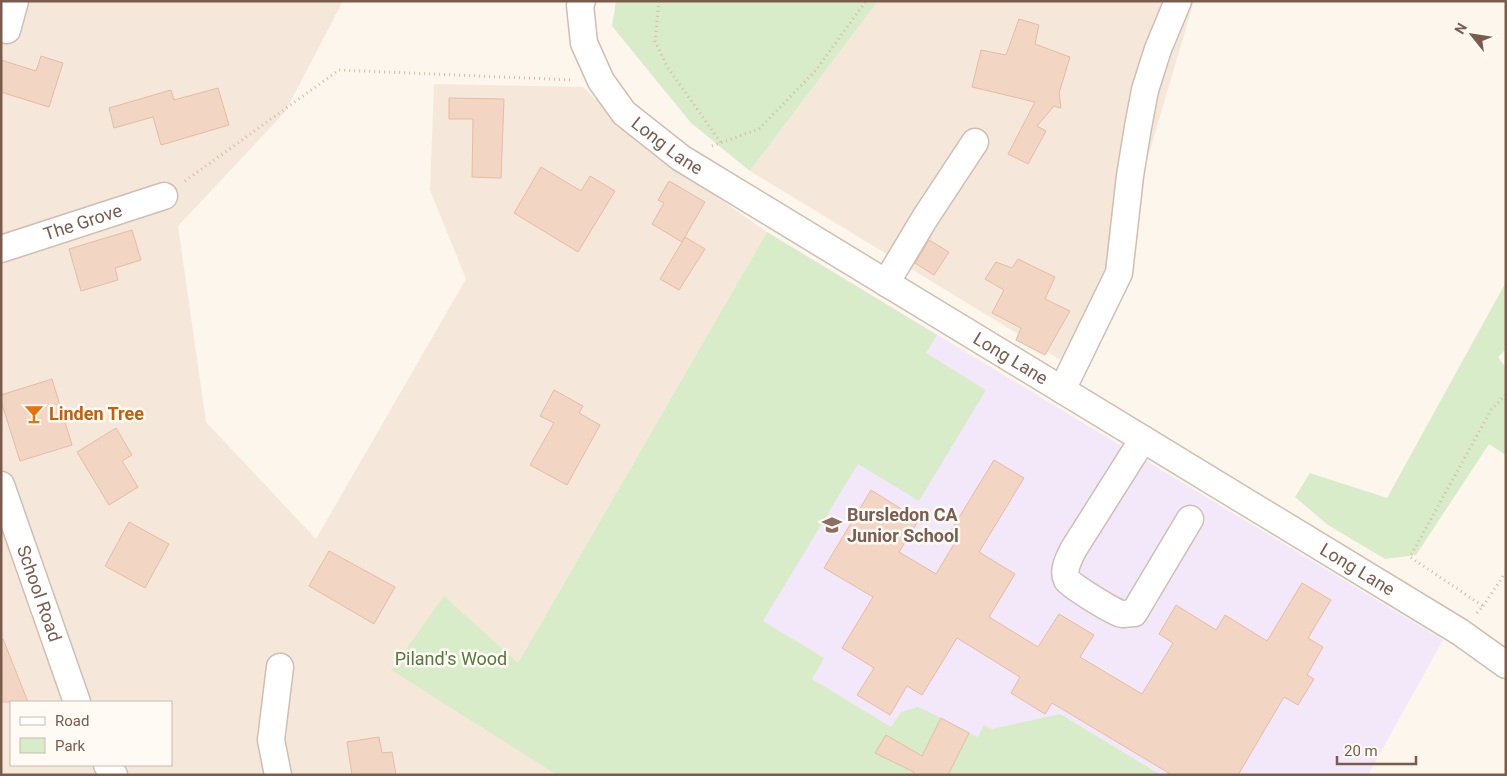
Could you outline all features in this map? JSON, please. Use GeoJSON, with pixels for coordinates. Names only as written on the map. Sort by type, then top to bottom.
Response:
{"type":"FeatureCollection","features":[{"type":"Feature","properties":{"kind":"street"},"geometry":{"type":"LineString","coordinates":[[7,30],[15,1]]}},
{"type":"Feature","properties":{"kind":"street","name":"Long Lane"},"geometry":{"type":"LineString","coordinates":[[582,1],[580,5],[584,43],[601,81],[624,113],[681,158],[1460,632],[1506,665]]}},
{"type":"Feature","properties":{"kind":"street"},"geometry":{"type":"LineString","coordinates":[[1062,390],[1120,273],[1130,176],[1145,90],[1158,49],[1178,1]]}},
{"type":"Feature","properties":{"kind":"street"},"geometry":{"type":"LineString","coordinates":[[886,283],[925,218],[975,142]]}},
{"type":"Feature","properties":{"kind":"street","name":"The Grove"},"geometry":{"type":"LineString","coordinates":[[1,249],[164,196]]}},
{"type":"Feature","properties":{"kind":"street"},"geometry":{"type":"LineString","coordinates":[[1142,439],[1073,550],[1065,568],[1067,580],[1112,610],[1122,614],[1134,612],[1190,520]]}},
{"type":"Feature","properties":{"kind":"street","name":"School Road"},"geometry":{"type":"LineString","coordinates":[[1,484],[77,701]]}},
{"type":"Feature","properties":{"kind":"street"},"geometry":{"type":"LineString","coordinates":[[278,775],[271,740],[280,668]]}},
{"type":"Feature","properties":{"kind":"path"},"geometry":{"type":"LineString","coordinates":[[658,1],[655,41],[668,68],[721,143]]}},
{"type":"Feature","properties":{"kind":"path"},"geometry":{"type":"LineString","coordinates":[[681,158],[759,129],[816,70],[866,1]]}},
{"type":"Feature","properties":{"kind":"path"},"geometry":{"type":"LineString","coordinates":[[164,196],[339,70],[601,81]]}},
{"type":"Feature","properties":{"kind":"path"},"geometry":{"type":"LineString","coordinates":[[1483,606],[1410,557],[1491,410],[1506,394]]}},
{"type":"Feature","properties":{"kind":"path"},"geometry":{"type":"LineString","coordinates":[[1460,632],[1483,606],[1506,572]]}},
{"type":"Feature","properties":{"kind":"shaded area"},"geometry":{"type":"Polygon","coordinates":[[[1,1],[343,1],[285,112],[178,226],[206,422],[316,539],[466,279],[430,190],[434,84],[583,87],[639,142],[767,232],[518,663],[612,775],[1,775],[1,1]]]}},
{"type":"Feature","properties":{"kind":"shaded area"},"geometry":{"type":"Polygon","coordinates":[[[878,1],[1194,1],[1084,374],[750,171],[878,1]]]}},
{"type":"Feature","properties":{"kind":"shaded area","name":"Bursledon CA Junior School"},"geometry":{"type":"Polygon","coordinates":[[[767,232],[1443,640],[1368,775],[612,775],[767,232]]]}},
{"type":"Feature","properties":{"kind":"green space"},"geometry":{"type":"Polygon","coordinates":[[[616,1],[878,1],[750,171],[691,123],[612,26],[616,1]]]}},
{"type":"Feature","properties":{"kind":"green space","name":"Bursledon CA Junior School"},"geometry":{"type":"Polygon","coordinates":[[[767,232],[937,335],[926,353],[986,390],[919,501],[858,464],[763,621],[824,658],[812,679],[891,727],[901,712],[918,707],[941,718],[914,772],[919,775],[557,775],[391,670],[444,596],[518,663],[767,232]]]}},
{"type":"Feature","properties":{"kind":"green space"},"geometry":{"type":"Polygon","coordinates":[[[1506,282],[1506,349],[1498,357],[1506,368],[1506,455],[1489,444],[1416,555],[1385,559],[1328,525],[1295,497],[1310,473],[1387,498],[1506,282]]]}},
{"type":"Feature","properties":{"kind":"green space"},"geometry":{"type":"Polygon","coordinates":[[[1060,714],[1161,775],[948,775],[969,733],[978,737],[984,725],[992,729],[1060,714]]]}},
{"type":"Feature","properties":{"kind":"building"},"geometry":{"type":"Polygon","coordinates":[[[1019,19],[1039,25],[1035,44],[1070,57],[1059,93],[1061,108],[1054,106],[1037,126],[1046,131],[1028,164],[1008,154],[1035,102],[972,87],[981,50],[1006,55],[1019,19]]]}},
{"type":"Feature","properties":{"kind":"building"},"geometry":{"type":"Polygon","coordinates":[[[41,56],[63,63],[49,107],[1,92],[1,60],[36,71],[41,56]]]}},
{"type":"Feature","properties":{"kind":"building"},"geometry":{"type":"Polygon","coordinates":[[[218,88],[229,125],[161,145],[153,117],[114,128],[109,108],[171,90],[174,100],[218,88]]]}},
{"type":"Feature","properties":{"kind":"building"},"geometry":{"type":"Polygon","coordinates":[[[449,98],[504,99],[501,178],[472,177],[473,119],[449,119],[449,98]]]}},
{"type":"Feature","properties":{"kind":"building"},"geometry":{"type":"Polygon","coordinates":[[[541,167],[581,191],[590,176],[615,191],[578,252],[514,213],[541,167]]]}},
{"type":"Feature","properties":{"kind":"building"},"geometry":{"type":"Polygon","coordinates":[[[669,181],[705,202],[682,242],[652,224],[664,203],[658,200],[669,181]]]}},
{"type":"Feature","properties":{"kind":"building"},"geometry":{"type":"Polygon","coordinates":[[[132,230],[141,260],[115,268],[118,280],[81,291],[69,249],[132,230]]]}},
{"type":"Feature","properties":{"kind":"building"},"geometry":{"type":"Polygon","coordinates":[[[685,237],[705,249],[679,290],[660,279],[685,237]]]}},
{"type":"Feature","properties":{"kind":"building"},"geometry":{"type":"Polygon","coordinates":[[[929,240],[949,252],[934,275],[915,263],[929,240]]]}},
{"type":"Feature","properties":{"kind":"building"},"geometry":{"type":"Polygon","coordinates":[[[1018,259],[1055,277],[1045,299],[1070,311],[1045,355],[1016,340],[1021,328],[992,313],[1004,290],[985,279],[996,262],[1012,268],[1018,259]]]}},
{"type":"Feature","properties":{"kind":"building","name":"Linden Tree"},"geometry":{"type":"Polygon","coordinates":[[[52,379],[72,445],[20,461],[1,401],[1,395],[52,379]]]}},
{"type":"Feature","properties":{"kind":"building"},"geometry":{"type":"Polygon","coordinates":[[[554,390],[583,406],[579,413],[600,425],[567,485],[530,465],[554,423],[540,416],[554,390]]]}},
{"type":"Feature","properties":{"kind":"building"},"geometry":{"type":"Polygon","coordinates":[[[116,428],[132,455],[122,461],[138,487],[109,505],[77,452],[116,428]]]}},
{"type":"Feature","properties":{"kind":"building"},"geometry":{"type":"Polygon","coordinates":[[[994,460],[1024,478],[979,552],[1015,574],[989,617],[1038,647],[1059,614],[1094,635],[1080,657],[1142,694],[1173,643],[1159,634],[1176,605],[1216,630],[1225,615],[1267,641],[1302,583],[1331,600],[1308,638],[1323,647],[1307,675],[1314,679],[1298,705],[1284,697],[1238,775],[1172,775],[1052,703],[1045,714],[1011,693],[1020,677],[957,638],[922,695],[907,686],[890,715],[857,695],[874,668],[842,648],[873,597],[824,568],[871,490],[919,520],[899,552],[936,574],[957,539],[949,534],[994,460]]]}},
{"type":"Feature","properties":{"kind":"building"},"geometry":{"type":"Polygon","coordinates":[[[129,522],[169,544],[145,588],[105,566],[129,522]]]}},
{"type":"Feature","properties":{"kind":"building"},"geometry":{"type":"Polygon","coordinates":[[[329,551],[395,587],[374,624],[309,586],[329,551]]]}},
{"type":"Feature","properties":{"kind":"building"},"geometry":{"type":"Polygon","coordinates":[[[1,639],[3,639],[28,701],[1,702],[1,639]]]}},
{"type":"Feature","properties":{"kind":"building"},"geometry":{"type":"Polygon","coordinates":[[[941,718],[969,733],[948,775],[913,775],[914,772],[875,753],[886,735],[922,756],[941,718]]]}},
{"type":"Feature","properties":{"kind":"building"},"geometry":{"type":"Polygon","coordinates":[[[379,737],[382,753],[392,752],[396,775],[352,775],[347,742],[379,737]]]}},
{"type":"Feature","properties":{"kind":"place","name":"Linden Tree"},"geometry":{"type":"Point","coordinates":[34,414]}},
{"type":"Feature","properties":{"kind":"place","name":"Bursledon CA Junior School"},"geometry":{"type":"Point","coordinates":[832,525]}},
{"type":"Feature","properties":{"kind":"park label","name":"Piland's Wood"},"geometry":{"type":"Point","coordinates":[451,659]}}]}
